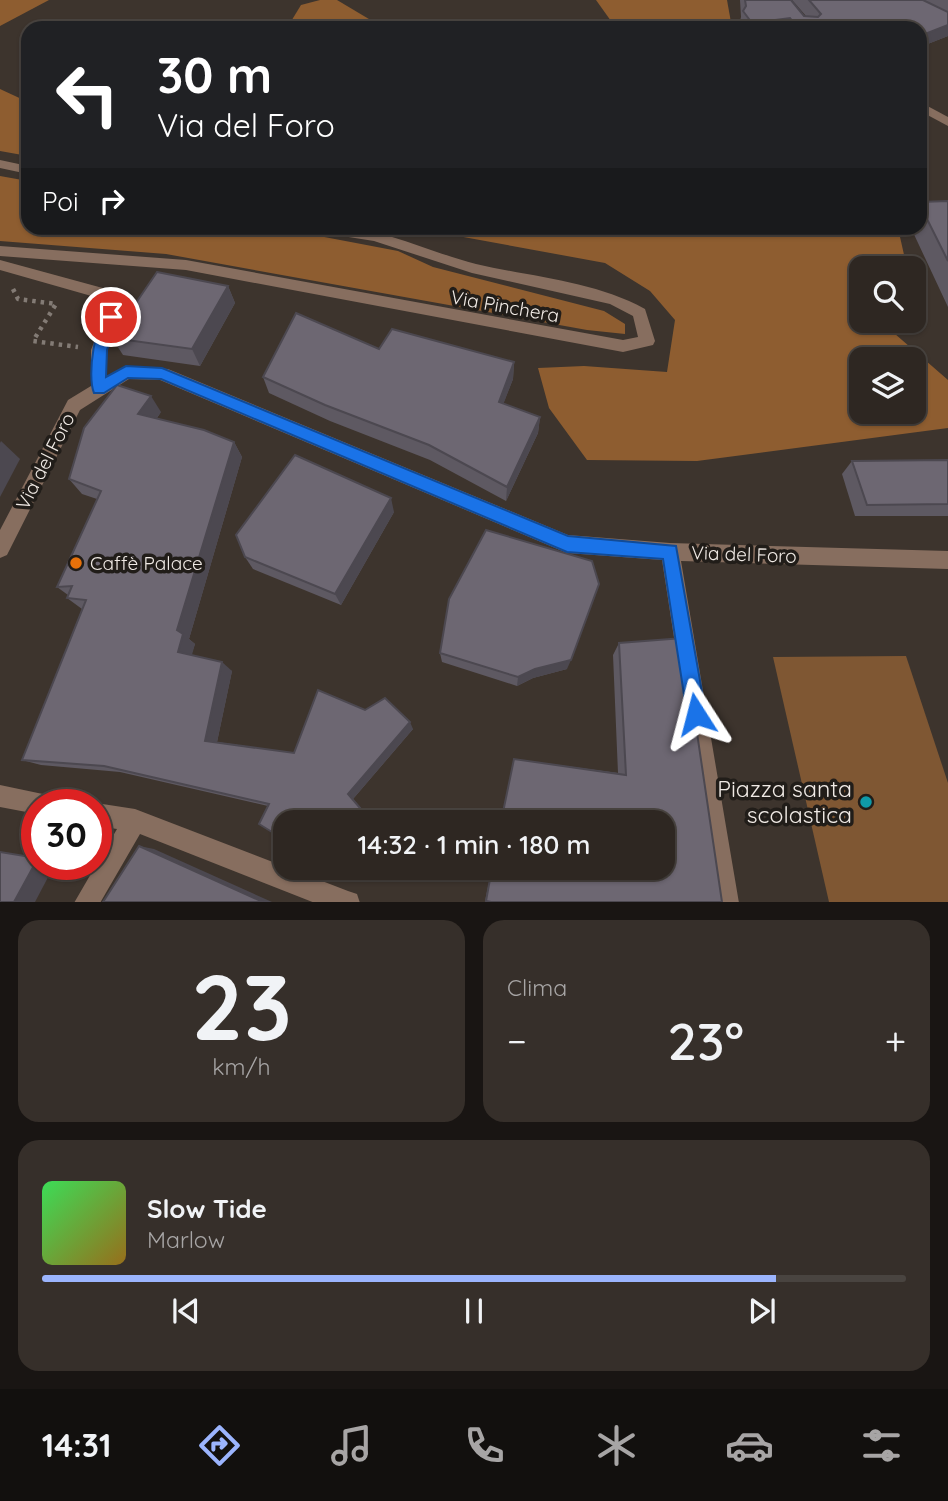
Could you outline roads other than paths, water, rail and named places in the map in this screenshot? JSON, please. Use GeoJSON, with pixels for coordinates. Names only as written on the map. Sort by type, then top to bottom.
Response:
{"type":"FeatureCollection","features":[{"type":"Feature","properties":{"kind":"street"},"geometry":{"type":"LineString","coordinates":[[927,110],[948,122]]}},
{"type":"Feature","properties":{"kind":"street"},"geometry":{"type":"LineString","coordinates":[[0,164],[21,168]]}},
{"type":"Feature","properties":{"kind":"street","name":"Via Pinchera"},"geometry":{"type":"LineString","coordinates":[[0,251],[186,265],[609,344],[623,346],[648,341],[640,313],[614,299],[472,268],[368,235]]}},
{"type":"Feature","properties":{"kind":"street"},"geometry":{"type":"LineString","coordinates":[[0,265],[116,297],[117,303],[99,350],[99,389]]}},
{"type":"Feature","properties":{"kind":"street","name":"Via del Foro"},"geometry":{"type":"LineString","coordinates":[[0,548],[74,405],[126,372],[162,374],[567,544],[670,552],[948,560]]}},
{"type":"Feature","properties":{"kind":"street"},"geometry":{"type":"LineString","coordinates":[[670,552],[727,902]]}},
{"type":"Feature","properties":{"kind":"street"},"geometry":{"type":"LineString","coordinates":[[0,796],[21,800]]}},
{"type":"Feature","properties":{"kind":"street"},"geometry":{"type":"LineString","coordinates":[[112,817],[135,821],[348,902]]}},
{"type":"Feature","properties":{"kind":"street"},"geometry":{"type":"LineString","coordinates":[[86,902],[135,821]]}},
{"type":"Feature","properties":{"kind":"place","name":"Caffè Palace"},"geometry":{"type":"Point","coordinates":[76,563]}},
{"type":"Feature","properties":{"kind":"place","name":"Piazza santa scolastica"},"geometry":{"type":"Point","coordinates":[866,802]}}]}
